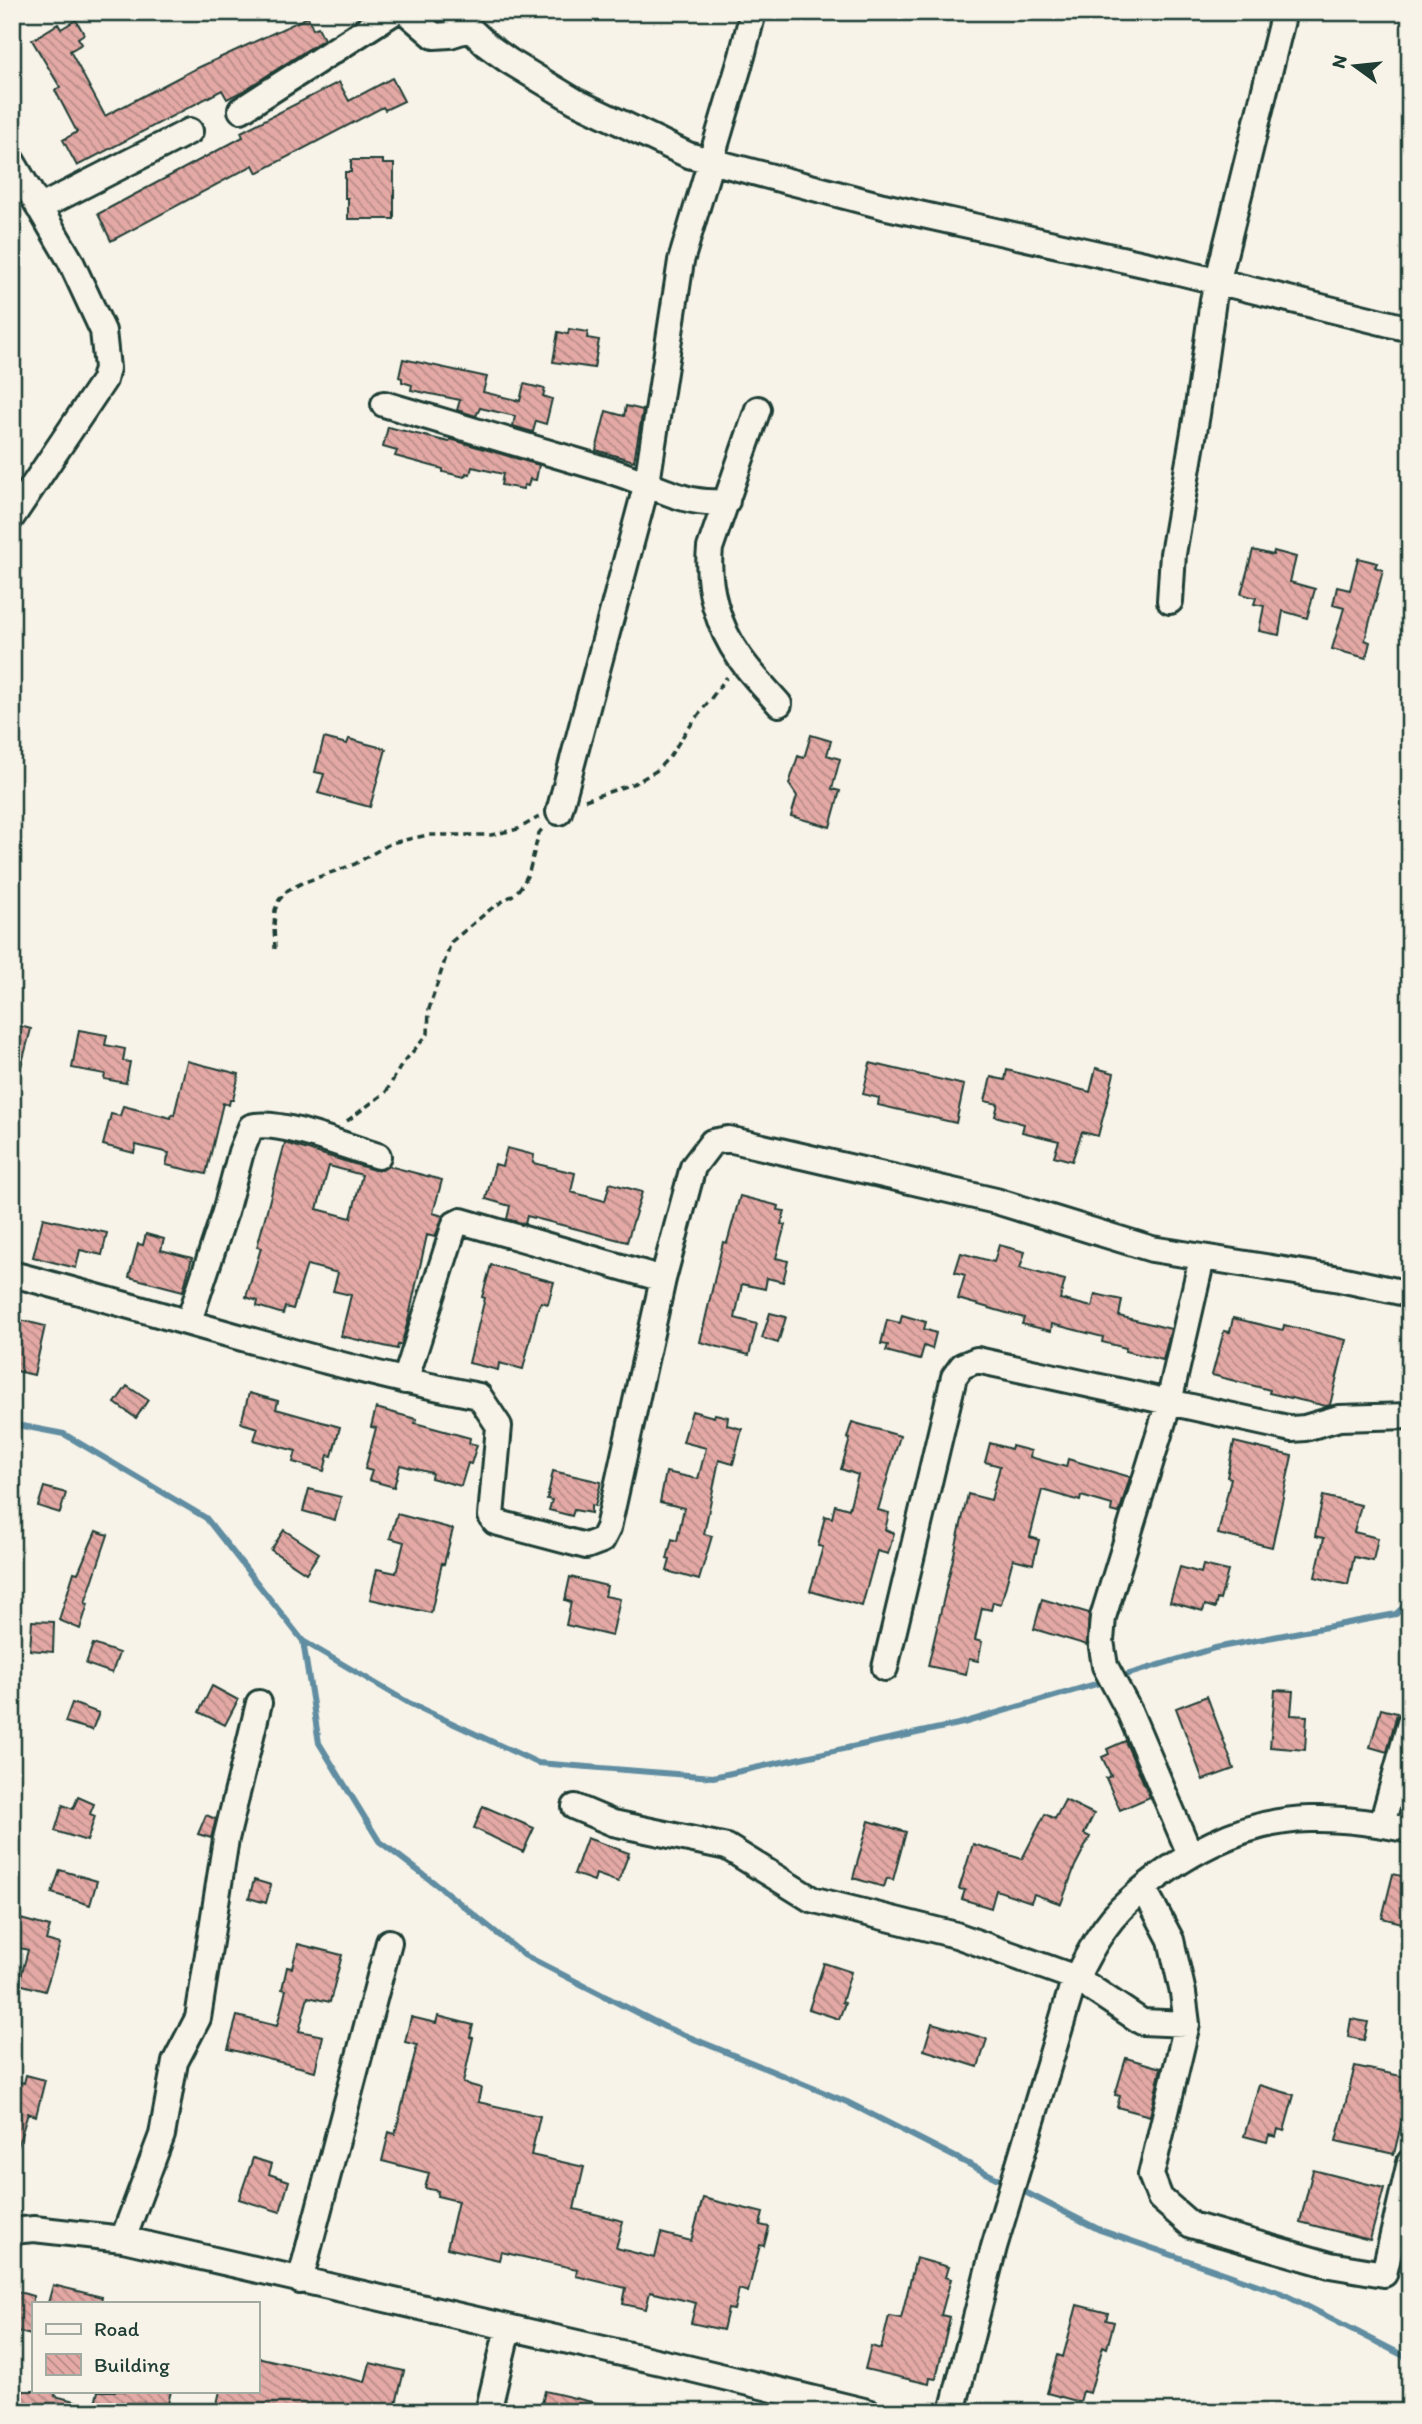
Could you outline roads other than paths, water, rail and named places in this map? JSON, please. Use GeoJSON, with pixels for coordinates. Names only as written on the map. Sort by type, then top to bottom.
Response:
{"type":"FeatureCollection","features":[{"type":"Feature","properties":{"kind":"street"},"geometry":{"type":"LineString","coordinates":[[241,110],[394,12]]}},
{"type":"Feature","properties":{"kind":"street"},"geometry":{"type":"LineString","coordinates":[[406,12],[434,36],[450,35],[460,21],[509,61],[575,101],[688,155],[883,206],[1219,282],[1410,329]]}},
{"type":"Feature","properties":{"kind":"street"},"geometry":{"type":"LineString","coordinates":[[559,812],[648,483],[681,261],[753,12]]}},
{"type":"Feature","properties":{"kind":"street"},"geometry":{"type":"LineString","coordinates":[[1170,601],[1173,554],[1213,300],[1284,12]]}},
{"type":"Feature","properties":{"kind":"street"},"geometry":{"type":"LineString","coordinates":[[39,208],[190,131]]}},
{"type":"Feature","properties":{"kind":"street"},"geometry":{"type":"LineString","coordinates":[[12,161],[70,260],[103,331],[107,368],[104,380],[12,517]]}},
{"type":"Feature","properties":{"kind":"street"},"geometry":{"type":"LineString","coordinates":[[384,404],[648,483],[663,491],[705,503],[727,501]]}},
{"type":"Feature","properties":{"kind":"street"},"geometry":{"type":"LineString","coordinates":[[758,409],[710,548],[708,568],[711,591],[729,639],[779,704]]}},
{"type":"Feature","properties":{"kind":"street"},"geometry":{"type":"LineString","coordinates":[[189,1321],[249,1131],[255,1125],[312,1134],[378,1156]]}},
{"type":"Feature","properties":{"kind":"street"},"geometry":{"type":"LineString","coordinates":[[12,1275],[189,1321],[319,1359],[479,1396],[499,1426],[491,1516],[495,1522],[586,1546],[602,1540],[608,1528],[663,1279],[693,1167],[712,1142],[728,1139],[996,1201],[1152,1249],[1340,1279],[1410,1294]]}},
{"type":"Feature","properties":{"kind":"street"},"geometry":{"type":"LineString","coordinates":[[405,1381],[455,1224],[461,1222],[663,1279]]}},
{"type":"Feature","properties":{"kind":"street"},"geometry":{"type":"LineString","coordinates":[[1190,1854],[1130,1713],[1105,1666],[1101,1641],[1103,1617],[1169,1402],[1202,1258]]}},
{"type":"Feature","properties":{"kind":"street"},"geometry":{"type":"LineString","coordinates":[[885,1668],[954,1377],[962,1366],[977,1360],[1292,1429],[1339,1418],[1410,1416]]}},
{"type":"Feature","properties":{"kind":"street"},"geometry":{"type":"LineString","coordinates":[[123,2239],[163,2135],[175,2062],[198,2018],[226,1839],[259,1703]]}},
{"type":"Feature","properties":{"kind":"street"},"geometry":{"type":"LineString","coordinates":[[1382,1824],[1410,1723]]}},
{"type":"Feature","properties":{"kind":"street"},"geometry":{"type":"LineString","coordinates":[[575,1807],[614,1823],[727,1847],[811,1899],[956,1935],[1076,1978],[1142,2022],[1187,2024]]}},
{"type":"Feature","properties":{"kind":"street"},"geometry":{"type":"LineString","coordinates":[[953,2412],[994,2247],[1076,1978],[1087,1955],[1105,1929],[1129,1901],[1190,1854],[1237,1833],[1276,1822],[1336,1819],[1410,1830]]}},
{"type":"Feature","properties":{"kind":"street"},"geometry":{"type":"LineString","coordinates":[[1144,1889],[1171,1940],[1187,2024],[1151,2175],[1160,2198],[1191,2225],[1330,2265],[1384,2274],[1410,2162]]}},
{"type":"Feature","properties":{"kind":"street"},"geometry":{"type":"LineString","coordinates":[[300,2281],[389,1942]]}},
{"type":"Feature","properties":{"kind":"street"},"geometry":{"type":"LineString","coordinates":[[12,2211],[23,2230],[123,2239],[868,2412]]}},
{"type":"Feature","properties":{"kind":"street"},"geometry":{"type":"LineString","coordinates":[[488,2412],[509,2328]]}},
{"type":"Feature","properties":{"kind":"waterway"},"geometry":{"type":"LineString","coordinates":[[12,1424],[64,1434],[206,1518],[303,1641],[409,1703],[538,1763],[713,1777],[963,1723],[1106,1681]]}},
{"type":"Feature","properties":{"kind":"waterway"},"geometry":{"type":"LineString","coordinates":[[1116,1678],[1215,1648],[1396,1614],[1410,1601]]}},
{"type":"Feature","properties":{"kind":"waterway"},"geometry":{"type":"LineString","coordinates":[[303,1641],[319,1743],[379,1841],[524,1955],[665,2027],[847,2102],[1006,2183]]}},
{"type":"Feature","properties":{"kind":"waterway"},"geometry":{"type":"LineString","coordinates":[[1019,2189],[1100,2230],[1281,2293],[1410,2359]]}}]}
